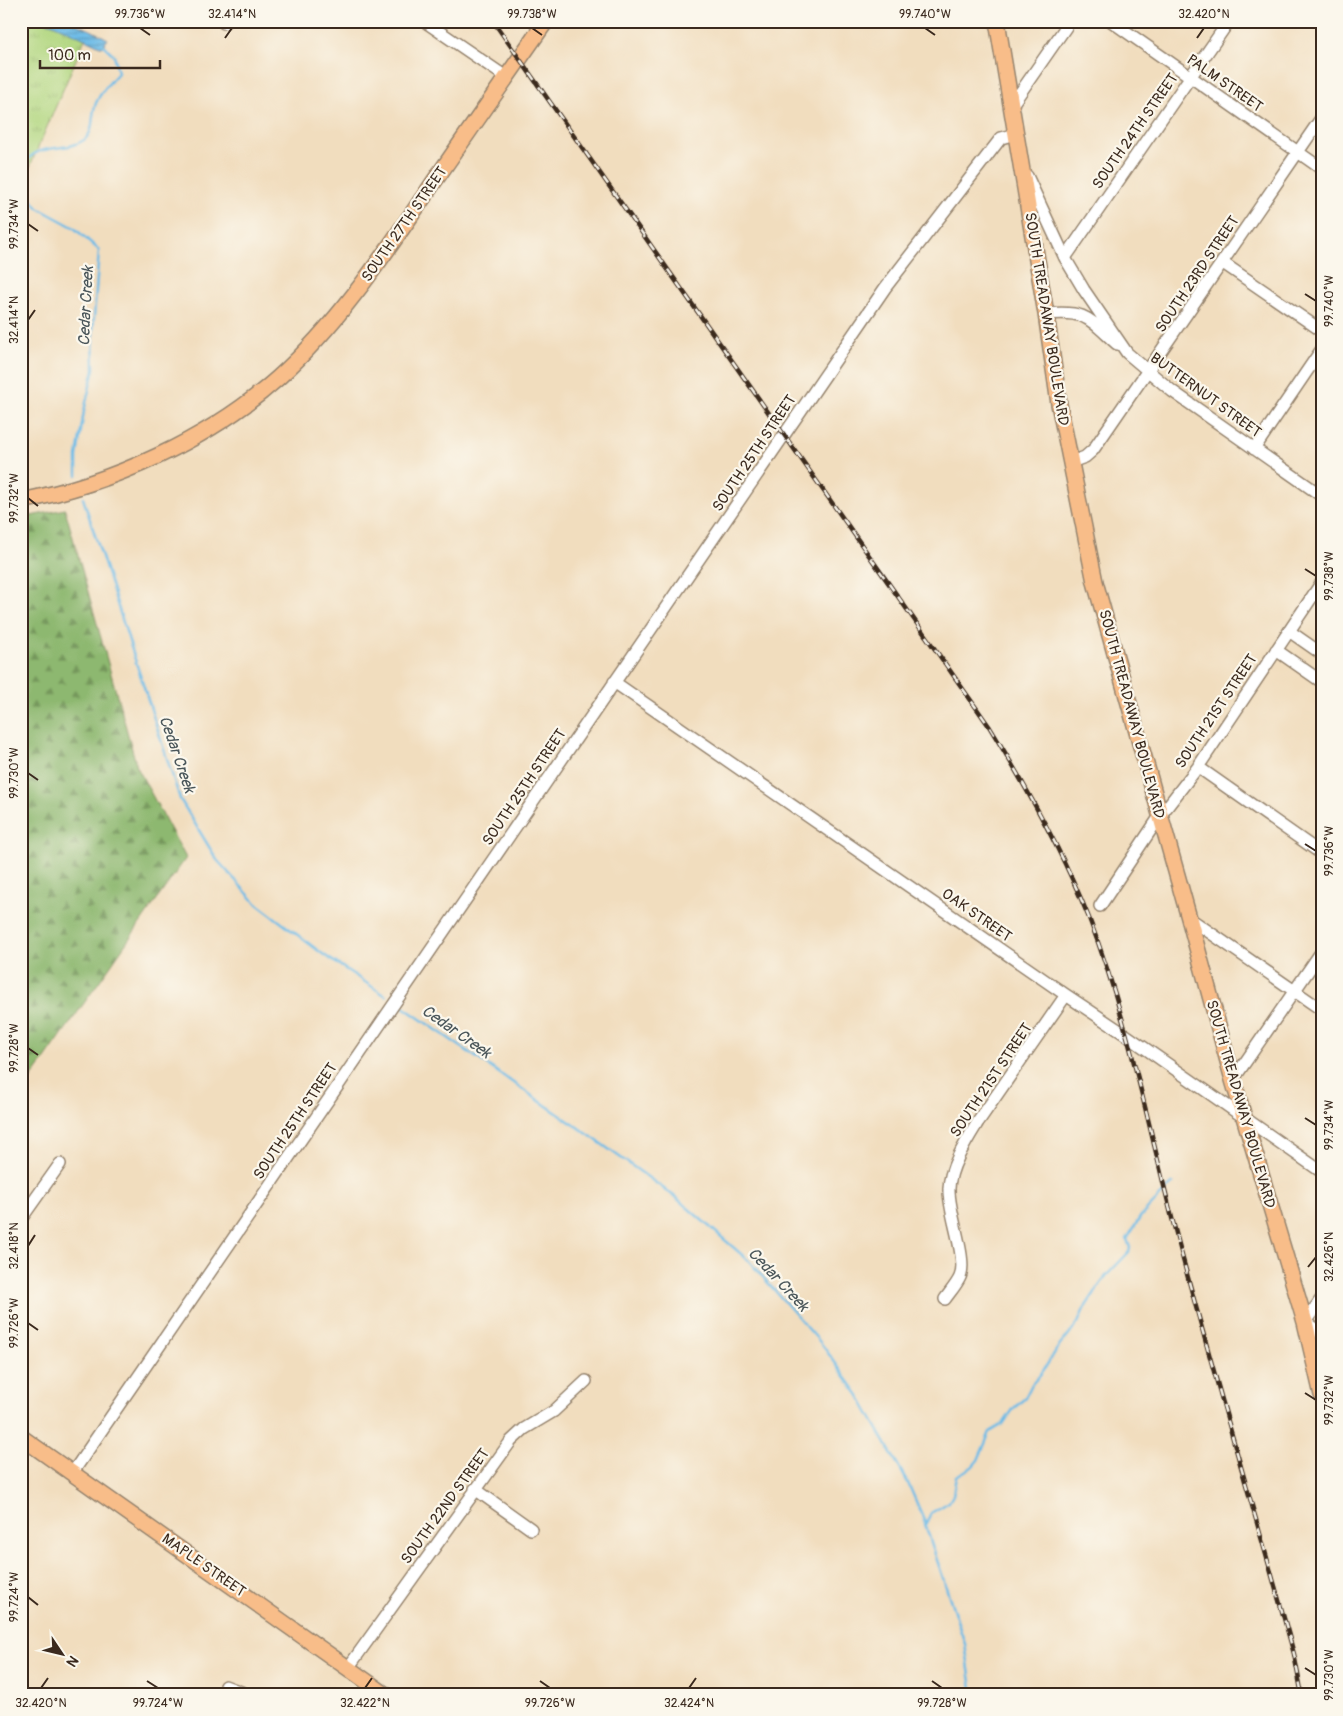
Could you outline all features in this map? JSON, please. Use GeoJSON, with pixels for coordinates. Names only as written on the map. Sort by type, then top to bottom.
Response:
{"type":"FeatureCollection","features":[{"type":"Feature","properties":{"kind":"main road","name":"SOUTH 27TH STREET"},"geometry":{"type":"LineString","coordinates":[[21,501],[84,485],[154,457],[199,434],[240,409],[278,378],[328,328],[395,240],[546,21]]}},
{"type":"Feature","properties":{"kind":"main road","name":"SOUTH TREADAWAY BOULEVARD"},"geometry":{"type":"LineString","coordinates":[[997,21],[1046,314],[1058,404],[1096,584],[1232,1080],[1305,1322],[1322,1395]]}},
{"type":"Feature","properties":{"kind":"main road","name":"MAPLE STREET"},"geometry":{"type":"LineString","coordinates":[[21,1437],[386,1695]]}},
{"type":"Feature","properties":{"kind":"street"},"geometry":{"type":"LineString","coordinates":[[424,21],[506,77]]}},
{"type":"Feature","properties":{"kind":"street"},"geometry":{"type":"LineString","coordinates":[[1011,106],[1070,21]]}},
{"type":"Feature","properties":{"kind":"street","name":"PALM STREET"},"geometry":{"type":"LineString","coordinates":[[1111,21],[1322,169]]}},
{"type":"Feature","properties":{"kind":"street","name":"SOUTH 24TH STREET"},"geometry":{"type":"LineString","coordinates":[[1065,258],[1229,21]]}},
{"type":"Feature","properties":{"kind":"street","name":"SOUTH 23RD STREET"},"geometry":{"type":"LineString","coordinates":[[1071,462],[1085,457],[1094,450],[1322,117]]}},
{"type":"Feature","properties":{"kind":"street","name":"SOUTH 25TH STREET"},"geometry":{"type":"LineString","coordinates":[[73,1472],[885,288],[1001,138],[1016,134]]}},
{"type":"Feature","properties":{"kind":"street","name":"BUTTERNUT STREET"},"geometry":{"type":"LineString","coordinates":[[1022,166],[1065,258],[1084,290],[1127,353],[1172,391],[1322,496]]}},
{"type":"Feature","properties":{"kind":"street"},"geometry":{"type":"LineString","coordinates":[[1223,263],[1322,331]]}},
{"type":"Feature","properties":{"kind":"street"},"geometry":{"type":"LineString","coordinates":[[1046,314],[1065,312],[1077,314],[1091,320],[1127,353]]}},
{"type":"Feature","properties":{"kind":"street"},"geometry":{"type":"LineString","coordinates":[[1254,449],[1322,349]]}},
{"type":"Feature","properties":{"kind":"street","name":"SOUTH 21ST STREET"},"geometry":{"type":"LineString","coordinates":[[1100,906],[1160,816],[1198,767],[1322,582]]}},
{"type":"Feature","properties":{"kind":"street"},"geometry":{"type":"LineString","coordinates":[[1289,631],[1322,654]]}},
{"type":"Feature","properties":{"kind":"street"},"geometry":{"type":"LineString","coordinates":[[1276,650],[1322,682]]}},
{"type":"Feature","properties":{"kind":"street","name":"OAK STREET"},"geometry":{"type":"LineString","coordinates":[[614,682],[1322,1172]]}},
{"type":"Feature","properties":{"kind":"street"},"geometry":{"type":"LineString","coordinates":[[1198,767],[1322,854]]}},
{"type":"Feature","properties":{"kind":"street"},"geometry":{"type":"LineString","coordinates":[[1189,918],[1322,1010]]}},
{"type":"Feature","properties":{"kind":"street"},"geometry":{"type":"LineString","coordinates":[[1232,1080],[1322,951]]}},
{"type":"Feature","properties":{"kind":"street","name":"SOUTH 21ST STREET"},"geometry":{"type":"LineString","coordinates":[[945,1299],[961,1276],[962,1257],[950,1206],[949,1188],[954,1168],[978,1122],[1066,995]]}},
{"type":"Feature","properties":{"kind":"street"},"geometry":{"type":"LineString","coordinates":[[21,1219],[60,1164]]}},
{"type":"Feature","properties":{"kind":"street"},"geometry":{"type":"LineString","coordinates":[[1322,1298],[1305,1322],[1322,1334]]}},
{"type":"Feature","properties":{"kind":"street","name":"SOUTH 22ND STREET"},"geometry":{"type":"LineString","coordinates":[[348,1668],[511,1441],[524,1429],[554,1411],[586,1381]]}},
{"type":"Feature","properties":{"kind":"street"},"geometry":{"type":"LineString","coordinates":[[475,1489],[531,1529]]}},
{"type":"Feature","properties":{"kind":"street"},"geometry":{"type":"LineString","coordinates":[[225,1686],[249,1695]]}},
{"type":"Feature","properties":{"kind":"green space"},"geometry":{"type":"Polygon","coordinates":[[[21,21],[73,21],[88,32],[21,187],[21,21]]]}},
{"type":"Feature","properties":{"kind":"green space"},"geometry":{"type":"Polygon","coordinates":[[[65,509],[137,767],[186,858],[21,1093],[21,518],[65,509]]]}},
{"type":"Feature","properties":{"kind":"water"},"geometry":{"type":"Polygon","coordinates":[[[42,21],[76,24],[108,39],[102,47],[53,24],[42,21]]]}},
{"type":"Feature","properties":{"kind":"waterway","name":"Cedar Creek"},"geometry":{"type":"LineString","coordinates":[[21,171],[28,159],[35,153],[77,144],[88,136],[92,127],[97,101],[118,73],[114,55],[101,43]]}},
{"type":"Feature","properties":{"kind":"waterway","name":"Cedar Creek"},"geometry":{"type":"LineString","coordinates":[[21,173],[25,191],[38,208],[73,227],[99,250],[93,331],[94,369],[84,411],[77,456],[77,475]]}},
{"type":"Feature","properties":{"kind":"waterway","name":"Cedar Creek"},"geometry":{"type":"LineString","coordinates":[[83,498],[180,799],[217,860],[257,904],[324,955],[386,996]]}},
{"type":"Feature","properties":{"kind":"waterway","name":"Cedar Creek"},"geometry":{"type":"LineString","coordinates":[[403,1007],[674,1196],[748,1260],[820,1342],[858,1394],[908,1483],[922,1515],[965,1644],[973,1695]]}},
{"type":"Feature","properties":{"kind":"waterway"},"geometry":{"type":"LineString","coordinates":[[925,1525],[931,1513],[949,1502],[953,1495],[956,1476],[972,1467],[978,1460],[990,1432],[1003,1424],[1014,1408],[1025,1398],[1032,1384],[1078,1323],[1084,1309],[1106,1276],[1129,1252],[1130,1248],[1127,1239],[1141,1216],[1173,1183]]}},
{"type":"Feature","properties":{"kind":"railway"},"geometry":{"type":"LineString","coordinates":[[493,21],[989,726],[1056,844],[1089,918],[1115,992],[1173,1222],[1294,1654],[1302,1695]]}}]}
